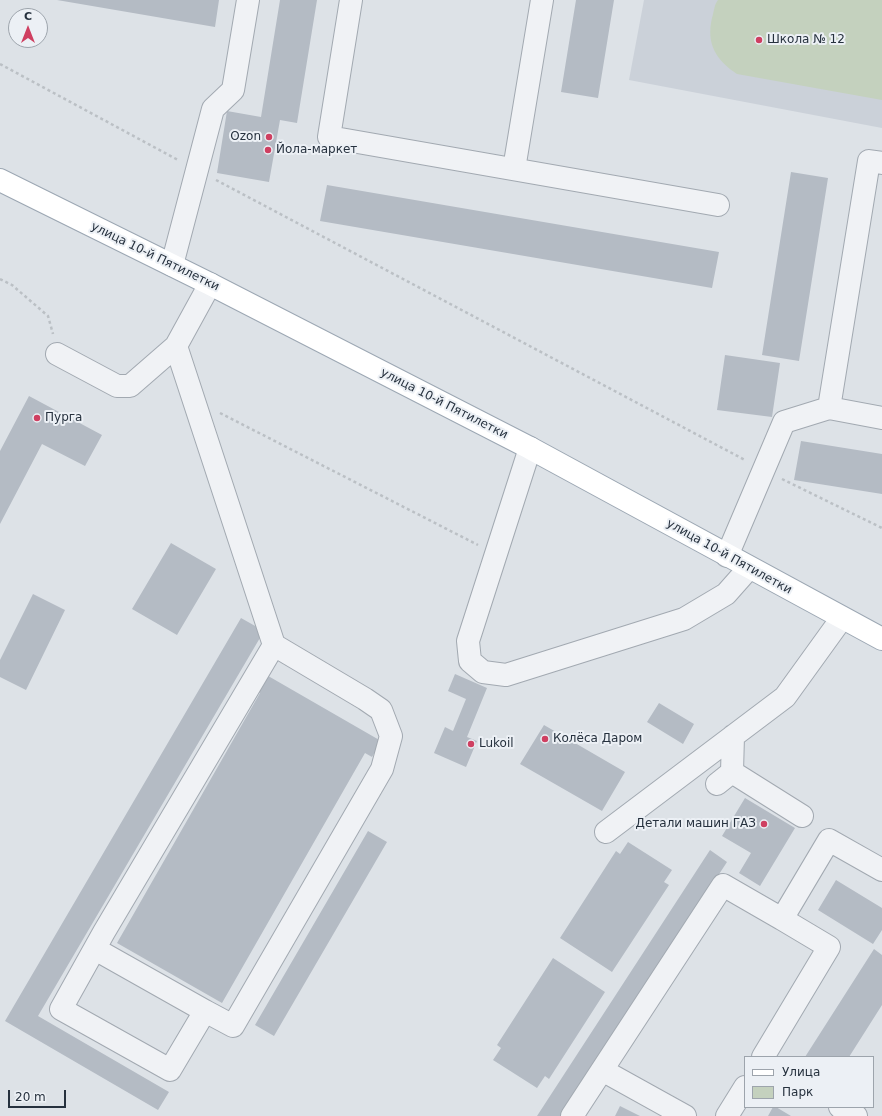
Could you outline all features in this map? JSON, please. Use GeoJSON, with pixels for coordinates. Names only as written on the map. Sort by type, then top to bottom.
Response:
{"type":"FeatureCollection","features":[{"type":"Feature","properties":{"kind":"main road","name":"улица 10-й Пятилетки"},"geometry":{"type":"LineString","coordinates":[[0,180],[210,284],[530,448],[882,639]]}},
{"type":"Feature","properties":{"kind":"lane"},"geometry":{"type":"LineString","coordinates":[[172,265],[213,109],[233,90],[248,0]]}},
{"type":"Feature","properties":{"kind":"lane"},"geometry":{"type":"LineString","coordinates":[[351,0],[329,137],[718,205]]}},
{"type":"Feature","properties":{"kind":"lane"},"geometry":{"type":"LineString","coordinates":[[514,169],[542,0]]}},
{"type":"Feature","properties":{"kind":"lane"},"geometry":{"type":"LineString","coordinates":[[828,408],[869,161],[882,163]]}},
{"type":"Feature","properties":{"kind":"lane"},"geometry":{"type":"LineString","coordinates":[[57,354],[117,386],[130,386],[176,346],[210,284]]}},
{"type":"Feature","properties":{"kind":"lane"},"geometry":{"type":"LineString","coordinates":[[95,949],[233,1026],[382,769],[391,736],[381,710],[274,645],[176,346]]}},
{"type":"Feature","properties":{"kind":"lane"},"geometry":{"type":"LineString","coordinates":[[727,556],[784,422],[828,408],[882,418]]}},
{"type":"Feature","properties":{"kind":"lane"},"geometry":{"type":"LineString","coordinates":[[530,448],[468,642],[470,660],[483,672],[506,675],[684,620],[726,594],[749,568]]}},
{"type":"Feature","properties":{"kind":"lane"},"geometry":{"type":"LineString","coordinates":[[606,832],[785,697],[842,618]]}},
{"type":"Feature","properties":{"kind":"lane"},"geometry":{"type":"LineString","coordinates":[[205,1011],[170,1070],[61,1009],[108,926],[274,645]]}},
{"type":"Feature","properties":{"kind":"lane"},"geometry":{"type":"LineString","coordinates":[[733,736],[724,778],[802,816]]}},
{"type":"Feature","properties":{"kind":"lane"},"geometry":{"type":"LineString","coordinates":[[782,919],[829,840],[882,870]]}},
{"type":"Feature","properties":{"kind":"lane"},"geometry":{"type":"LineString","coordinates":[[572,1116],[722,886],[829,947],[764,1056]]}},
{"type":"Feature","properties":{"kind":"lane"},"geometry":{"type":"LineString","coordinates":[[602,1070],[685,1116]]}},
{"type":"Feature","properties":{"kind":"lane"},"geometry":{"type":"LineString","coordinates":[[727,1116],[744,1089]]}},
{"type":"Feature","properties":{"kind":"lane"},"geometry":{"type":"LineString","coordinates":[[842,1108],[856,1116]]}},
{"type":"Feature","properties":{"kind":"path"},"geometry":{"type":"LineString","coordinates":[[0,64],[764,470],[882,528]]}},
{"type":"Feature","properties":{"kind":"path"},"geometry":{"type":"LineString","coordinates":[[0,279],[12,285],[48,316],[57,354]]}},
{"type":"Feature","properties":{"kind":"path"},"geometry":{"type":"LineString","coordinates":[[193,400],[496,554]]}},
{"type":"Feature","properties":{"kind":"shaded area","name":"Школа № 12"},"geometry":{"type":"Polygon","coordinates":[[[644,0],[882,0],[882,128],[629,80],[644,0]]]}},
{"type":"Feature","properties":{"kind":"green space"},"geometry":{"type":"Polygon","coordinates":[[[718,0],[882,0],[882,100],[737,74],[718,57],[714,50],[710,36],[712,18],[718,0]]]}},
{"type":"Feature","properties":{"kind":"building"},"geometry":{"type":"Polygon","coordinates":[[[57,0],[219,0],[215,27],[57,0]]]}},
{"type":"Feature","properties":{"kind":"building"},"geometry":{"type":"Polygon","coordinates":[[[280,0],[317,0],[297,123],[280,120],[269,182],[217,173],[227,111],[261,117],[280,0]]]}},
{"type":"Feature","properties":{"kind":"building"},"geometry":{"type":"Polygon","coordinates":[[[576,0],[614,0],[598,98],[561,92],[576,0]]]}},
{"type":"Feature","properties":{"kind":"building"},"geometry":{"type":"Polygon","coordinates":[[[791,172],[828,178],[799,361],[762,355],[791,172]]]}},
{"type":"Feature","properties":{"kind":"building"},"geometry":{"type":"Polygon","coordinates":[[[327,185],[719,252],[712,288],[320,221],[327,185]]]}},
{"type":"Feature","properties":{"kind":"building"},"geometry":{"type":"Polygon","coordinates":[[[725,355],[780,363],[772,417],[717,410],[725,355]]]}},
{"type":"Feature","properties":{"kind":"building"},"geometry":{"type":"Polygon","coordinates":[[[29,396],[102,435],[85,466],[42,444],[0,524],[0,451],[29,396]]]}},
{"type":"Feature","properties":{"kind":"building"},"geometry":{"type":"Polygon","coordinates":[[[801,441],[882,454],[882,494],[794,480],[801,441]]]}},
{"type":"Feature","properties":{"kind":"building"},"geometry":{"type":"Polygon","coordinates":[[[171,543],[216,569],[177,635],[132,609],[171,543]]]}},
{"type":"Feature","properties":{"kind":"building"},"geometry":{"type":"Polygon","coordinates":[[[33,594],[65,610],[26,690],[0,677],[0,660],[33,594]]]}},
{"type":"Feature","properties":{"kind":"building"},"geometry":{"type":"Polygon","coordinates":[[[241,618],[264,631],[38,1016],[169,1092],[158,1110],[5,1021],[241,618]]]}},
{"type":"Feature","properties":{"kind":"building"},"geometry":{"type":"Polygon","coordinates":[[[263,673],[381,741],[372,757],[365,753],[222,1003],[117,943],[260,693],[254,689],[263,673]]]}},
{"type":"Feature","properties":{"kind":"building"},"geometry":{"type":"Polygon","coordinates":[[[455,674],[487,688],[467,737],[477,741],[466,767],[434,753],[445,727],[453,731],[466,699],[448,691],[455,674]]]}},
{"type":"Feature","properties":{"kind":"building"},"geometry":{"type":"Polygon","coordinates":[[[659,703],[694,724],[683,744],[647,722],[659,703]]]}},
{"type":"Feature","properties":{"kind":"building"},"geometry":{"type":"Polygon","coordinates":[[[544,725],[625,772],[602,811],[520,764],[544,725]]]}},
{"type":"Feature","properties":{"kind":"building"},"geometry":{"type":"Polygon","coordinates":[[[745,798],[795,828],[760,886],[739,873],[751,853],[722,836],[745,798]]]}},
{"type":"Feature","properties":{"kind":"building"},"geometry":{"type":"Polygon","coordinates":[[[368,831],[387,842],[274,1036],[255,1025],[368,831]]]}},
{"type":"Feature","properties":{"kind":"building"},"geometry":{"type":"Polygon","coordinates":[[[628,842],[672,870],[664,882],[669,885],[612,972],[560,938],[616,851],[620,854],[628,842]]]}},
{"type":"Feature","properties":{"kind":"building"},"geometry":{"type":"Polygon","coordinates":[[[710,850],[727,862],[561,1116],[537,1116],[710,850]]]}},
{"type":"Feature","properties":{"kind":"building"},"geometry":{"type":"Polygon","coordinates":[[[836,880],[882,908],[882,930],[873,944],[818,910],[836,880]]]}},
{"type":"Feature","properties":{"kind":"building"},"geometry":{"type":"Polygon","coordinates":[[[874,949],[882,955],[882,1005],[850,1056],[806,1056],[874,949]]]}},
{"type":"Feature","properties":{"kind":"building"},"geometry":{"type":"Polygon","coordinates":[[[553,958],[605,992],[549,1079],[545,1076],[537,1088],[493,1060],[501,1048],[497,1045],[553,958]]]}},
{"type":"Feature","properties":{"kind":"building"},"geometry":{"type":"Polygon","coordinates":[[[620,1106],[640,1116],[615,1116],[620,1106]]]}},
{"type":"Feature","properties":{"kind":"building"},"geometry":{"type":"Polygon","coordinates":[[[772,1108],[778,1108],[791,1116],[768,1116],[772,1108]]]}},
{"type":"Feature","properties":{"kind":"place","name":"Школа № 12"},"geometry":{"type":"Point","coordinates":[759,40]}},
{"type":"Feature","properties":{"kind":"place","name":"Ozon"},"geometry":{"type":"Point","coordinates":[269,137]}},
{"type":"Feature","properties":{"kind":"place","name":"Йола-маркет"},"geometry":{"type":"Point","coordinates":[268,150]}},
{"type":"Feature","properties":{"kind":"place","name":"Пурга"},"geometry":{"type":"Point","coordinates":[37,418]}},
{"type":"Feature","properties":{"kind":"place","name":"Колёса Даром"},"geometry":{"type":"Point","coordinates":[545,739]}},
{"type":"Feature","properties":{"kind":"place","name":"Lukoil"},"geometry":{"type":"Point","coordinates":[471,744]}},
{"type":"Feature","properties":{"kind":"place","name":"Детали машин ГАЗ"},"geometry":{"type":"Point","coordinates":[764,824]}}]}
